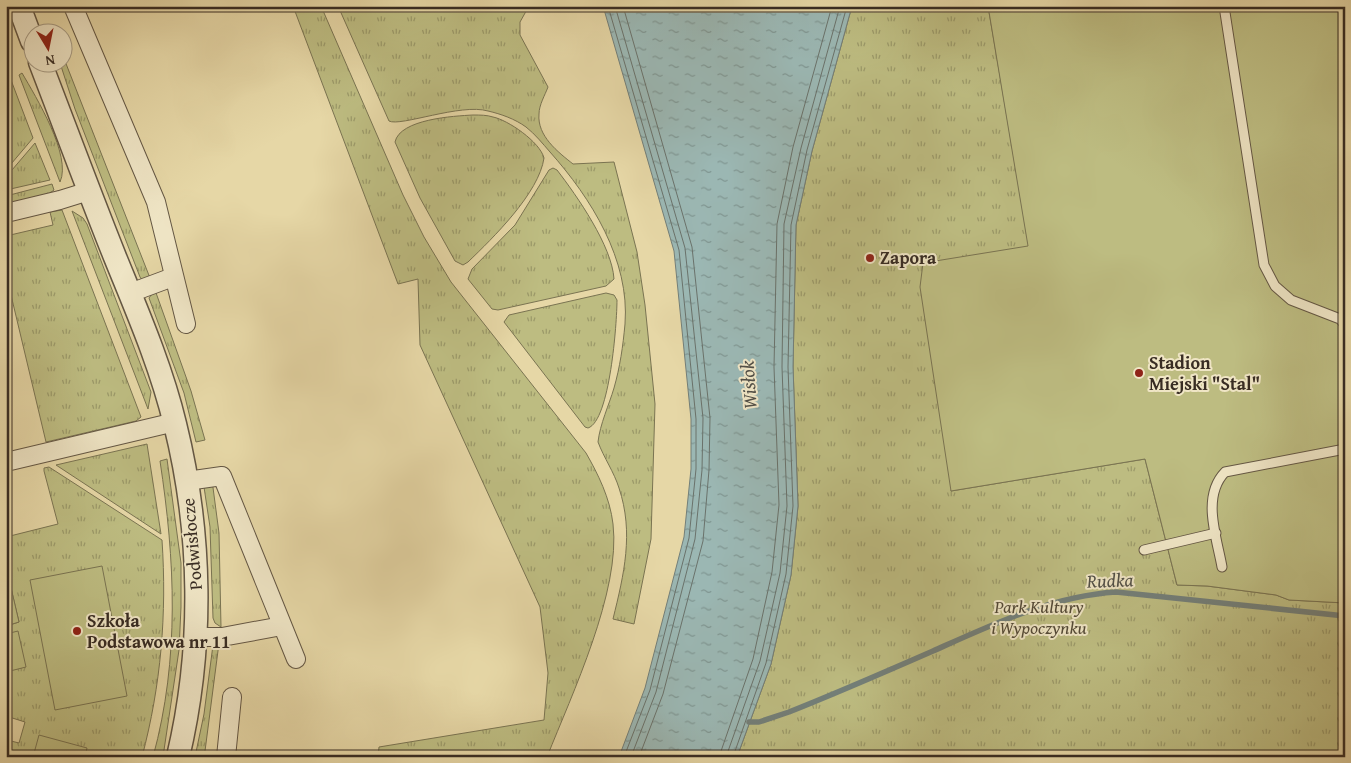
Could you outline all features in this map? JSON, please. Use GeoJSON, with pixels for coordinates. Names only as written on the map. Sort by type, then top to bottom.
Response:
{"type":"FeatureCollection","features":[{"type":"Feature","properties":{"kind":"street"},"geometry":{"type":"LineString","coordinates":[[19,6],[25,22]]}},
{"type":"Feature","properties":{"kind":"street"},"geometry":{"type":"LineString","coordinates":[[73,6],[156,202],[186,324]]}},
{"type":"Feature","properties":{"kind":"street","name":"Podwisłocze"},"geometry":{"type":"LineString","coordinates":[[44,72],[156,362],[175,422],[187,481],[196,554],[196,637],[192,683],[178,757]]}},
{"type":"Feature","properties":{"kind":"street"},"geometry":{"type":"LineString","coordinates":[[6,213],[60,200],[89,190]]}},
{"type":"Feature","properties":{"kind":"street"},"geometry":{"type":"LineString","coordinates":[[130,293],[173,277]]}},
{"type":"Feature","properties":{"kind":"street"},"geometry":{"type":"LineString","coordinates":[[6,462],[175,422]]}},
{"type":"Feature","properties":{"kind":"street"},"geometry":{"type":"LineString","coordinates":[[187,481],[222,476],[296,659]]}},
{"type":"Feature","properties":{"kind":"street"},"geometry":{"type":"LineString","coordinates":[[196,637],[222,637],[282,626]]}},
{"type":"Feature","properties":{"kind":"street"},"geometry":{"type":"LineString","coordinates":[[226,757],[232,697]]}},
{"type":"Feature","properties":{"kind":"lane"},"geometry":{"type":"LineString","coordinates":[[1224,6],[1264,265],[1275,286],[1291,300],[1340,319],[1345,325]]}},
{"type":"Feature","properties":{"kind":"lane"},"geometry":{"type":"LineString","coordinates":[[1222,567],[1212,510],[1213,491],[1218,480],[1225,472],[1345,449]]}},
{"type":"Feature","properties":{"kind":"lane"},"geometry":{"type":"LineString","coordinates":[[1144,550],[1216,533]]}},
{"type":"Feature","properties":{"kind":"green space"},"geometry":{"type":"Polygon","coordinates":[[[293,6],[321,6],[403,195],[424,237],[451,282],[586,453],[606,496],[613,524],[610,580],[602,611],[581,673],[547,757],[378,757],[379,747],[544,720],[548,673],[540,607],[420,345],[418,279],[398,284],[293,6]]]}},
{"type":"Feature","properties":{"kind":"green space"},"geometry":{"type":"Polygon","coordinates":[[[338,6],[529,6],[520,22],[520,35],[548,87],[539,111],[541,129],[555,149],[573,164],[614,162],[637,252],[645,305],[655,404],[651,539],[634,624],[613,619],[624,570],[627,537],[626,521],[619,488],[598,442],[618,372],[625,324],[625,300],[621,277],[605,231],[580,189],[565,170],[536,136],[526,127],[508,117],[476,109],[448,112],[405,121],[389,121],[338,6]]]}},
{"type":"Feature","properties":{"kind":"green space","name":"Park Kultury i Wypoczynku"},"geometry":{"type":"Polygon","coordinates":[[[852,6],[988,6],[1029,246],[951,491],[1145,459],[1177,585],[1207,586],[1276,595],[1289,600],[1345,603],[1345,757],[737,757],[771,664],[791,575],[798,506],[793,367],[796,225],[812,151],[852,6]]]}},
{"type":"Feature","properties":{"kind":"green space","name":"Stadion Miejski \"Stal\""},"geometry":{"type":"Polygon","coordinates":[[[988,6],[1345,6],[1345,603],[1289,600],[1276,595],[1207,586],[1177,585],[1145,459],[951,491],[920,287],[923,263],[1028,246],[988,6]]]}},
{"type":"Feature","properties":{"kind":"green space"},"geometry":{"type":"Polygon","coordinates":[[[63,72],[69,72],[150,278],[142,280],[140,277],[75,109],[63,72]]]}},
{"type":"Feature","properties":{"kind":"green space"},"geometry":{"type":"Polygon","coordinates":[[[22,73],[43,111],[57,142],[61,157],[62,171],[60,182],[19,75],[22,73]]]}},
{"type":"Feature","properties":{"kind":"green space"},"geometry":{"type":"Polygon","coordinates":[[[6,75],[11,80],[33,138],[6,170],[6,75]]]}},
{"type":"Feature","properties":{"kind":"green space"},"geometry":{"type":"Polygon","coordinates":[[[486,115],[507,122],[530,139],[544,158],[534,186],[514,214],[490,241],[463,265],[455,261],[420,198],[395,142],[399,134],[417,124],[453,116],[486,115]]]}},
{"type":"Feature","properties":{"kind":"green space"},"geometry":{"type":"Polygon","coordinates":[[[35,143],[50,180],[6,190],[6,177],[35,143]]]}},
{"type":"Feature","properties":{"kind":"green space"},"geometry":{"type":"Polygon","coordinates":[[[553,168],[557,170],[565,181],[592,222],[607,252],[614,279],[606,286],[498,310],[492,309],[468,279],[472,269],[515,225],[549,170],[553,168]]]}},
{"type":"Feature","properties":{"kind":"green space"},"geometry":{"type":"Polygon","coordinates":[[[52,184],[54,190],[46,196],[6,205],[6,196],[52,184]]]}},
{"type":"Feature","properties":{"kind":"green space"},"geometry":{"type":"Polygon","coordinates":[[[62,210],[141,417],[136,421],[46,442],[6,274],[6,236],[53,225],[50,212],[62,210]]]}},
{"type":"Feature","properties":{"kind":"green space"},"geometry":{"type":"Polygon","coordinates":[[[72,211],[83,218],[87,224],[151,392],[148,409],[72,211]]]}},
{"type":"Feature","properties":{"kind":"green space"},"geometry":{"type":"Polygon","coordinates":[[[155,290],[191,391],[205,440],[196,442],[184,393],[149,298],[155,290]]]}},
{"type":"Feature","properties":{"kind":"green space"},"geometry":{"type":"Polygon","coordinates":[[[606,293],[614,295],[617,300],[614,348],[602,408],[596,421],[588,428],[585,427],[504,322],[509,315],[606,293]]]}},
{"type":"Feature","properties":{"kind":"green space"},"geometry":{"type":"Polygon","coordinates":[[[147,444],[161,534],[56,465],[147,444]]]}},
{"type":"Feature","properties":{"kind":"green space"},"geometry":{"type":"Polygon","coordinates":[[[167,459],[181,563],[179,650],[164,750],[162,757],[153,757],[168,683],[171,646],[172,609],[169,535],[160,461],[167,459]]]}},
{"type":"Feature","properties":{"kind":"green space","name":"Szkoła Podstawowa nr 11"},"geometry":{"type":"Polygon","coordinates":[[[49,467],[162,540],[164,595],[161,649],[154,703],[142,757],[6,757],[7,740],[19,743],[25,722],[6,716],[6,626],[19,622],[9,580],[6,580],[6,537],[58,524],[44,471],[44,468],[49,467]]]}},
{"type":"Feature","properties":{"kind":"green space"},"geometry":{"type":"Polygon","coordinates":[[[212,480],[219,533],[221,627],[215,623],[213,618],[210,527],[204,487],[212,480]]]}},
{"type":"Feature","properties":{"kind":"green space"},"geometry":{"type":"Polygon","coordinates":[[[102,566],[127,696],[55,710],[30,580],[102,566]]]}},
{"type":"Feature","properties":{"kind":"green space"},"geometry":{"type":"Polygon","coordinates":[[[9,579],[19,622],[6,626],[6,580],[9,579]]]}},
{"type":"Feature","properties":{"kind":"green space"},"geometry":{"type":"Polygon","coordinates":[[[18,631],[26,667],[6,672],[6,634],[18,631]]]}},
{"type":"Feature","properties":{"kind":"green space"},"geometry":{"type":"Polygon","coordinates":[[[219,643],[205,751],[203,757],[195,757],[204,714],[213,645],[219,643]]]}},
{"type":"Feature","properties":{"kind":"green space"},"geometry":{"type":"Polygon","coordinates":[[[39,735],[87,748],[85,757],[33,757],[39,735]]]}},
{"type":"Feature","properties":{"kind":"water","name":"Wisłok"},"geometry":{"type":"Polygon","coordinates":[[[603,6],[852,6],[812,151],[796,225],[793,367],[798,506],[791,575],[771,664],[737,757],[619,757],[645,688],[684,537],[691,469],[691,419],[674,251],[603,6]]]}},
{"type":"Feature","properties":{"kind":"waterway","name":"Rudka"},"geometry":{"type":"LineString","coordinates":[[749,722],[759,722],[789,712],[977,631],[1022,613],[1069,599],[1116,592],[1345,616]]}},
{"type":"Feature","properties":{"kind":"place","name":"Zapora"},"geometry":{"type":"Point","coordinates":[870,258]}},
{"type":"Feature","properties":{"kind":"place","name":"Stadion Miejski \"Stal\""},"geometry":{"type":"Point","coordinates":[1139,373]}},
{"type":"Feature","properties":{"kind":"place","name":"Szkoła Podstawowa nr 11"},"geometry":{"type":"Point","coordinates":[77,631]}}]}
